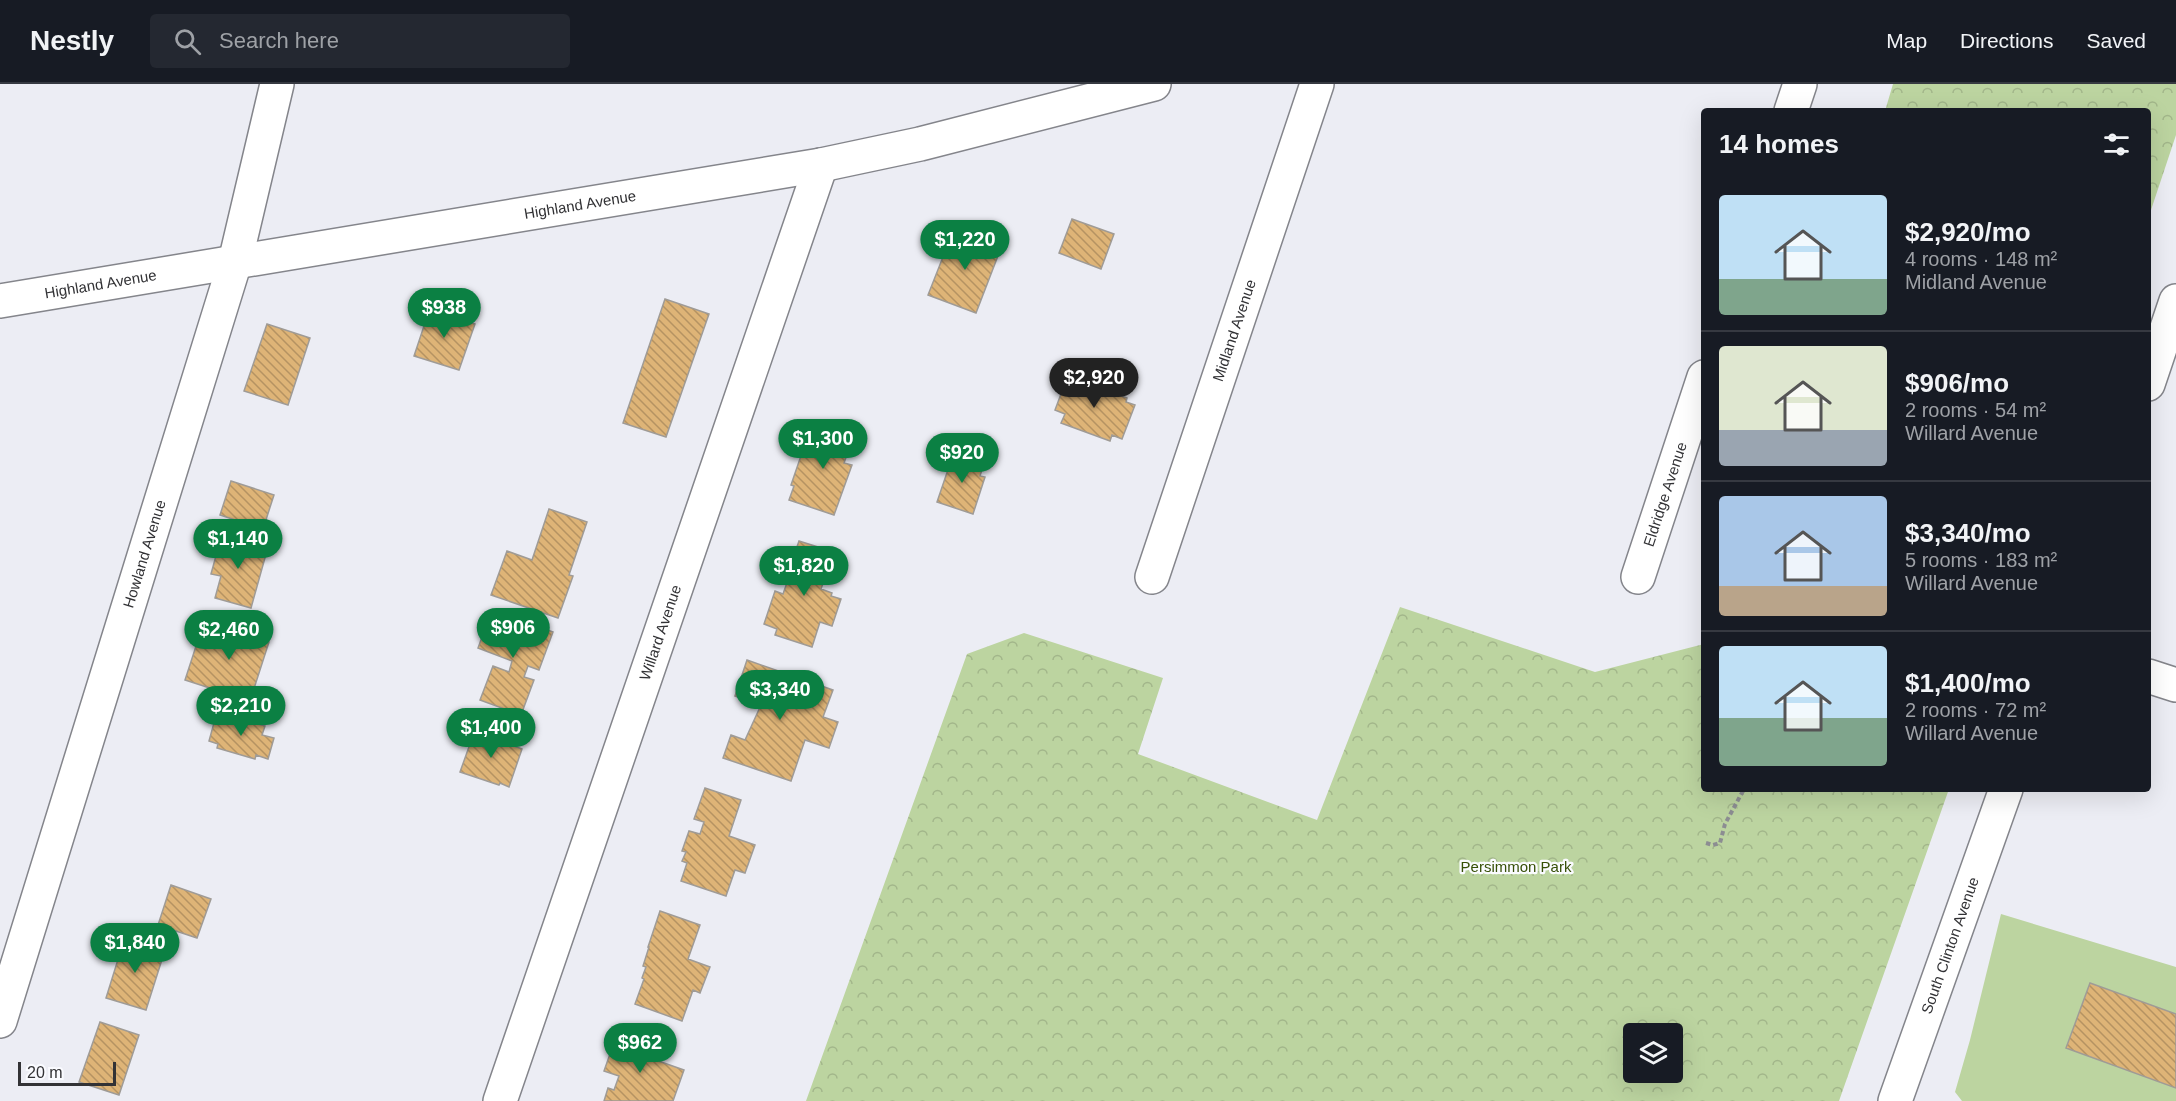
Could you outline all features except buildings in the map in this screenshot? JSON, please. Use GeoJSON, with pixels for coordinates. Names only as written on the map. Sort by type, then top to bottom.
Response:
{"type":"FeatureCollection","features":[{"type":"Feature","properties":{"kind":"street","name":"Howland Avenue"},"geometry":{"type":"LineString","coordinates":[[0,1021],[235,262],[277,84]]}},
{"type":"Feature","properties":{"kind":"street","name":"Highland Avenue"},"geometry":{"type":"LineString","coordinates":[[0,301],[821,165],[920,144],[1154,84]]}},
{"type":"Feature","properties":{"kind":"street","name":"Midland Avenue"},"geometry":{"type":"LineString","coordinates":[[1152,577],[1317,84]]}},
{"type":"Feature","properties":{"kind":"street"},"geometry":{"type":"LineString","coordinates":[[1792,108],[1800,84]]}},
{"type":"Feature","properties":{"kind":"street","name":"Willard Avenue"},"geometry":{"type":"LineString","coordinates":[[500,1101],[821,165]]}},
{"type":"Feature","properties":{"kind":"street"},"geometry":{"type":"LineString","coordinates":[[2151,375],[2176,301]]}},
{"type":"Feature","properties":{"kind":"street","name":"Eldridge Avenue"},"geometry":{"type":"LineString","coordinates":[[1638,577],[1701,386]]}},
{"type":"Feature","properties":{"kind":"street"},"geometry":{"type":"LineString","coordinates":[[2151,677],[2176,685]]}},
{"type":"Feature","properties":{"kind":"street","name":"South Clinton Avenue"},"geometry":{"type":"LineString","coordinates":[[1895,1101],[2005,792]]}},
{"type":"Feature","properties":{"kind":"path"},"geometry":{"type":"LineString","coordinates":[[1706,843],[1713,845],[1720,843],[1725,824],[1742,792]]}},
{"type":"Feature","properties":{"kind":"green space"},"geometry":{"type":"Polygon","coordinates":[[[1893,84],[2176,84],[2176,135],[2151,210],[2151,108],[1886,108],[1893,84]]]}},
{"type":"Feature","properties":{"kind":"green space","name":"Persimmon Park"},"geometry":{"type":"Polygon","coordinates":[[[1400,607],[1595,672],[1701,645],[1701,792],[1948,792],[1839,1101],[806,1101],[967,654],[1024,633],[1163,678],[1138,754],[1317,820],[1400,607]]]}},
{"type":"Feature","properties":{"kind":"green space"},"geometry":{"type":"Polygon","coordinates":[[[2001,914],[2176,967],[2176,1101],[1962,1101],[1955,1092],[2001,914]]]}}]}
